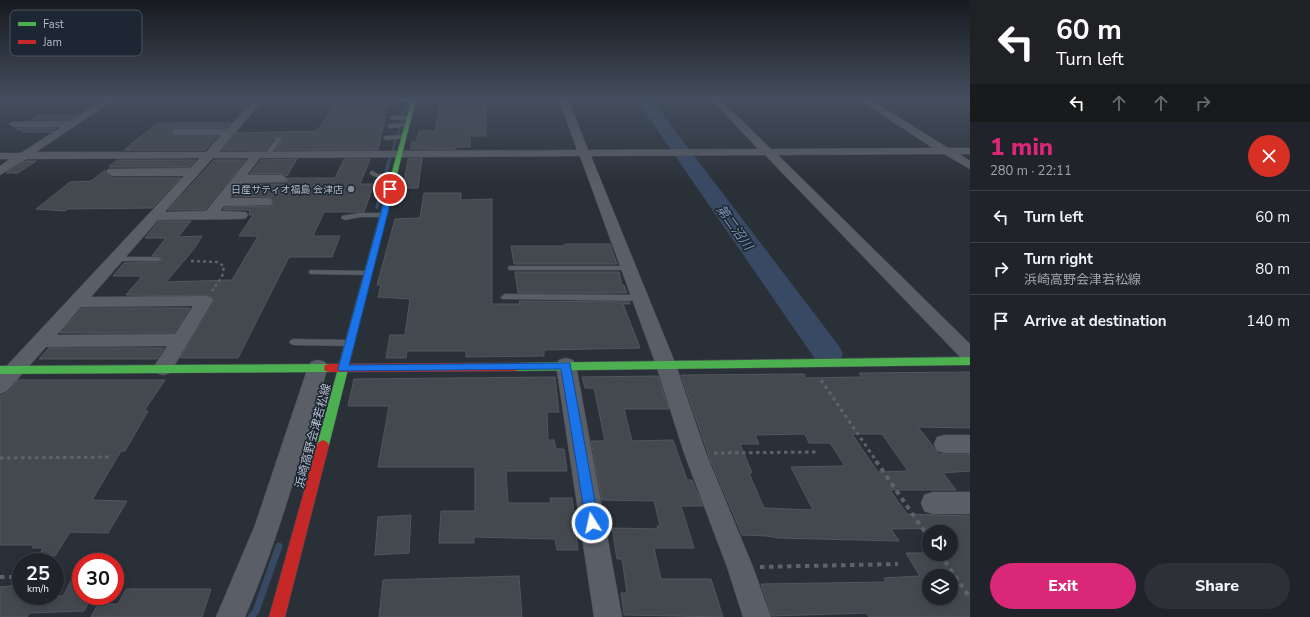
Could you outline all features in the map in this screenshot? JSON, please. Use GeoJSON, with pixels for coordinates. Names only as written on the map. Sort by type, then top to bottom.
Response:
{"type":"FeatureCollection","features":[{"type":"Feature","properties":{"kind":"main road","name":"浜崎高野会津若松線"},"geometry":{"type":"LineString","coordinates":[[277,617],[394,176],[393,155],[404,137],[406,128]]}},
{"type":"Feature","properties":{"kind":"main road"},"geometry":{"type":"LineString","coordinates":[[7,370],[318,367],[343,369],[970,361]]}},
{"type":"Feature","properties":{"kind":"street"},"geometry":{"type":"LineString","coordinates":[[0,171],[67,128]]}},
{"type":"Feature","properties":{"kind":"street"},"geometry":{"type":"LineString","coordinates":[[0,386],[7,370],[40,341],[233,128]]}},
{"type":"Feature","properties":{"kind":"street"},"geometry":{"type":"LineString","coordinates":[[574,128],[666,364],[695,453],[740,567],[757,617]]}},
{"type":"Feature","properties":{"kind":"street"},"geometry":{"type":"LineString","coordinates":[[744,128],[970,355]]}},
{"type":"Feature","properties":{"kind":"street"},"geometry":{"type":"LineString","coordinates":[[908,128],[970,166]]}},
{"type":"Feature","properties":{"kind":"street"},"geometry":{"type":"LineString","coordinates":[[176,132],[229,132]]}},
{"type":"Feature","properties":{"kind":"street"},"geometry":{"type":"LineString","coordinates":[[0,156],[970,151]]}},
{"type":"Feature","properties":{"kind":"street"},"geometry":{"type":"LineString","coordinates":[[209,216],[238,179],[262,155]]}},
{"type":"Feature","properties":{"kind":"street"},"geometry":{"type":"LineString","coordinates":[[112,172],[193,172]]}},
{"type":"Feature","properties":{"kind":"street"},"geometry":{"type":"LineString","coordinates":[[238,179],[282,179]]}},
{"type":"Feature","properties":{"kind":"street"},"geometry":{"type":"LineString","coordinates":[[229,191],[257,191]]}},
{"type":"Feature","properties":{"kind":"street"},"geometry":{"type":"LineString","coordinates":[[220,202],[266,202]]}},
{"type":"Feature","properties":{"kind":"street"},"geometry":{"type":"LineString","coordinates":[[154,216],[241,216]]}},
{"type":"Feature","properties":{"kind":"street"},"geometry":{"type":"LineString","coordinates":[[76,302],[205,301]]}},
{"type":"Feature","properties":{"kind":"street"},"geometry":{"type":"LineString","coordinates":[[163,368],[205,301]]}},
{"type":"Feature","properties":{"kind":"street"},"geometry":{"type":"LineString","coordinates":[[40,341],[181,340]]}},
{"type":"Feature","properties":{"kind":"street"},"geometry":{"type":"LineString","coordinates":[[566,365],[608,617]]}},
{"type":"Feature","properties":{"kind":"street"},"geometry":{"type":"LineString","coordinates":[[230,617],[246,585],[318,367]]}},
{"type":"Feature","properties":{"kind":"street"},"geometry":{"type":"LineString","coordinates":[[945,444],[970,444]]}},
{"type":"Feature","properties":{"kind":"street"},"geometry":{"type":"LineString","coordinates":[[933,503],[970,503]]}},
{"type":"Feature","properties":{"kind":"lane"},"geometry":{"type":"LineString","coordinates":[[388,138],[404,137]]}},
{"type":"Feature","properties":{"kind":"lane"},"geometry":{"type":"LineString","coordinates":[[262,155],[278,140],[277,138]]}},
{"type":"Feature","properties":{"kind":"lane"},"geometry":{"type":"LineString","coordinates":[[375,174],[394,176]]}},
{"type":"Feature","properties":{"kind":"lane"},"geometry":{"type":"LineString","coordinates":[[346,218],[360,215],[383,215]]}},
{"type":"Feature","properties":{"kind":"lane"},"geometry":{"type":"LineString","coordinates":[[115,259],[158,259]]}},
{"type":"Feature","properties":{"kind":"lane"},"geometry":{"type":"LineString","coordinates":[[512,268],[628,268]]}},
{"type":"Feature","properties":{"kind":"lane"},"geometry":{"type":"LineString","coordinates":[[313,272],[368,273]]}},
{"type":"Feature","properties":{"kind":"lane"},"geometry":{"type":"LineString","coordinates":[[505,297],[640,298]]}},
{"type":"Feature","properties":{"kind":"lane"},"geometry":{"type":"LineString","coordinates":[[294,342],[350,344]]}},
{"type":"Feature","properties":{"kind":"path"},"geometry":{"type":"LineString","coordinates":[[191,261],[218,262],[224,266],[222,277],[205,301]]}},
{"type":"Feature","properties":{"kind":"path"},"geometry":{"type":"LineString","coordinates":[[810,363],[922,528]]}},
{"type":"Feature","properties":{"kind":"path"},"geometry":{"type":"LineString","coordinates":[[695,453],[819,452]]}},
{"type":"Feature","properties":{"kind":"path"},"geometry":{"type":"LineString","coordinates":[[0,458],[112,457]]}},
{"type":"Feature","properties":{"kind":"path"},"geometry":{"type":"LineString","coordinates":[[945,561],[970,598]]}},
{"type":"Feature","properties":{"kind":"path"},"geometry":{"type":"LineString","coordinates":[[740,567],[898,564]]}},
{"type":"Feature","properties":{"kind":"path"},"geometry":{"type":"LineString","coordinates":[[0,577],[12,577]]}},
{"type":"Feature","properties":{"kind":"building"},"geometry":{"type":"Polygon","coordinates":[[[18,128],[56,128],[51,132],[22,132],[25,130],[16,130],[18,128]]]}},
{"type":"Feature","properties":{"kind":"building"},"geometry":{"type":"Polygon","coordinates":[[[151,128],[226,128],[176,128],[170,131],[176,136],[218,136],[205,150],[124,150],[151,128]]]}},
{"type":"Feature","properties":{"kind":"building"},"geometry":{"type":"Polygon","coordinates":[[[319,128],[383,128],[378,150],[275,150],[282,140],[280,136],[275,136],[266,150],[222,150],[237,133],[317,131],[319,128]]]}},
{"type":"Feature","properties":{"kind":"building"},"geometry":{"type":"Polygon","coordinates":[[[436,128],[486,128],[486,136],[470,136],[470,147],[456,147],[456,149],[410,149],[412,142],[416,142],[419,131],[435,131],[436,128]]]}},
{"type":"Feature","properties":{"kind":"building"},"geometry":{"type":"Polygon","coordinates":[[[422,158],[418,188],[403,188],[408,159],[422,158]]]}},
{"type":"Feature","properties":{"kind":"building"},"geometry":{"type":"Polygon","coordinates":[[[297,159],[287,176],[282,174],[250,174],[261,160],[297,159]]]}},
{"type":"Feature","properties":{"kind":"building"},"geometry":{"type":"Polygon","coordinates":[[[344,159],[370,159],[360,184],[374,184],[364,212],[324,212],[313,236],[340,236],[332,257],[289,257],[238,358],[180,358],[214,302],[211,296],[126,295],[142,276],[113,276],[124,263],[158,262],[163,260],[159,256],[152,256],[166,238],[145,238],[159,221],[191,221],[178,237],[202,236],[194,249],[166,282],[232,280],[258,236],[239,236],[253,215],[249,215],[250,210],[223,210],[225,207],[271,206],[273,202],[271,198],[266,197],[233,196],[243,184],[286,184],[289,178],[335,178],[344,159]]]}},
{"type":"Feature","properties":{"kind":"building"},"geometry":{"type":"Polygon","coordinates":[[[117,160],[196,160],[189,167],[109,167],[117,160]]]}},
{"type":"Feature","properties":{"kind":"building"},"geometry":{"type":"Polygon","coordinates":[[[214,160],[246,160],[205,210],[168,210],[214,160]]]}},
{"type":"Feature","properties":{"kind":"building"},"geometry":{"type":"Polygon","coordinates":[[[25,161],[36,161],[18,173],[6,173],[25,161]]]}},
{"type":"Feature","properties":{"kind":"building"},"geometry":{"type":"Polygon","coordinates":[[[105,170],[105,173],[112,178],[181,178],[152,208],[67,209],[65,211],[36,209],[70,182],[91,181],[105,170]]]}},
{"type":"Feature","properties":{"kind":"building"},"geometry":{"type":"Polygon","coordinates":[[[424,193],[461,193],[461,200],[492,199],[492,304],[520,304],[519,301],[629,302],[630,304],[623,304],[640,348],[544,350],[544,356],[466,357],[466,351],[407,351],[406,358],[386,358],[390,335],[405,335],[410,299],[378,297],[381,285],[377,285],[395,219],[420,218],[424,193]]]}},
{"type":"Feature","properties":{"kind":"building"},"geometry":{"type":"Polygon","coordinates":[[[566,244],[610,244],[617,264],[514,264],[511,246],[563,246],[566,244]]]}},
{"type":"Feature","properties":{"kind":"building"},"geometry":{"type":"Polygon","coordinates":[[[515,272],[619,272],[622,285],[624,285],[627,293],[518,293],[515,272]]]}},
{"type":"Feature","properties":{"kind":"building"},"geometry":{"type":"Polygon","coordinates":[[[82,308],[190,308],[174,333],[60,333],[82,308]]]}},
{"type":"Feature","properties":{"kind":"building"},"geometry":{"type":"Polygon","coordinates":[[[49,348],[164,348],[157,359],[39,359],[49,348]]]}},
{"type":"Feature","properties":{"kind":"building"},"geometry":{"type":"Polygon","coordinates":[[[970,372],[970,428],[918,427],[939,454],[970,454],[970,471],[943,473],[956,490],[890,490],[907,514],[970,516],[970,617],[869,617],[867,613],[772,616],[761,584],[886,582],[884,578],[920,576],[906,553],[922,553],[922,561],[958,561],[958,525],[922,525],[922,528],[891,529],[899,541],[778,538],[742,535],[710,459],[681,375],[804,374],[806,378],[862,377],[859,373],[970,372]],[[805,434],[755,435],[759,444],[740,444],[752,473],[749,473],[764,508],[813,510],[791,467],[845,466],[830,443],[809,443],[805,434]],[[852,434],[878,472],[908,471],[882,434],[852,434]]]}},
{"type":"Feature","properties":{"kind":"building"},"geometry":{"type":"Polygon","coordinates":[[[658,376],[669,409],[624,409],[632,441],[673,440],[687,480],[692,480],[703,506],[681,506],[694,548],[654,548],[661,579],[711,579],[723,617],[624,615],[621,593],[627,593],[622,559],[617,559],[612,528],[658,529],[657,526],[660,526],[654,501],[602,500],[591,441],[605,441],[594,388],[585,388],[582,377],[658,376]]]}},
{"type":"Feature","properties":{"kind":"building"},"geometry":{"type":"Polygon","coordinates":[[[555,377],[559,412],[547,412],[548,440],[554,440],[556,449],[564,449],[567,471],[506,471],[508,503],[551,503],[550,498],[572,498],[578,550],[557,550],[555,539],[474,537],[474,543],[439,543],[441,511],[475,511],[475,467],[378,467],[389,406],[348,406],[354,379],[555,377]]]}},
{"type":"Feature","properties":{"kind":"building"},"geometry":{"type":"Polygon","coordinates":[[[18,380],[165,380],[144,411],[148,411],[125,451],[121,451],[92,500],[127,501],[108,533],[70,532],[57,553],[40,553],[43,548],[32,548],[34,545],[0,545],[0,396],[8,392],[18,380]]]}},
{"type":"Feature","properties":{"kind":"building"},"geometry":{"type":"Polygon","coordinates":[[[411,515],[409,553],[375,555],[378,517],[411,515]]]}},
{"type":"Feature","properties":{"kind":"building"},"geometry":{"type":"Polygon","coordinates":[[[519,576],[522,617],[379,617],[383,580],[519,576]]]}},
{"type":"Feature","properties":{"kind":"building"},"geometry":{"type":"Polygon","coordinates":[[[72,579],[72,605],[87,605],[84,611],[29,613],[27,617],[0,617],[0,587],[12,586],[12,605],[64,605],[64,594],[72,579]]]}},
{"type":"Feature","properties":{"kind":"building"},"geometry":{"type":"Polygon","coordinates":[[[126,589],[211,589],[202,617],[91,617],[97,605],[124,605],[124,593],[126,589]]]}},
{"type":"Feature","properties":{"kind":"waterway"},"geometry":{"type":"LineString","coordinates":[[389,162],[400,128]]}},
{"type":"Feature","properties":{"kind":"waterway","name":"第二沼川"},"geometry":{"type":"LineString","coordinates":[[664,128],[828,354]]}},
{"type":"Feature","properties":{"kind":"waterway"},"geometry":{"type":"LineString","coordinates":[[377,207],[389,161]]}},
{"type":"Feature","properties":{"kind":"waterway"},"geometry":{"type":"LineString","coordinates":[[251,617],[256,611],[279,546]]}},
{"type":"Feature","properties":{"kind":"traffic: fast"},"geometry":{"type":"LineString","coordinates":[[323,445],[406,128]]}},
{"type":"Feature","properties":{"kind":"traffic: fast"},"geometry":{"type":"LineString","coordinates":[[515,367],[970,361]]}},
{"type":"Feature","properties":{"kind":"traffic: fast"},"geometry":{"type":"LineString","coordinates":[[0,370],[329,368]]}},
{"type":"Feature","properties":{"kind":"traffic: jam"},"geometry":{"type":"LineString","coordinates":[[329,368],[515,367]]}},
{"type":"Feature","properties":{"kind":"traffic: jam"},"geometry":{"type":"LineString","coordinates":[[277,617],[323,445]]}},
{"type":"Feature","properties":{"kind":"place","name":"日産サティオ福島 会津店"},"geometry":{"type":"Point","coordinates":[351,189]}},
{"type":"Feature","properties":{"kind":"route"},"geometry":{"type":"LineString","coordinates":[[390,189],[343,369],[566,365],[592,523]]}}]}
